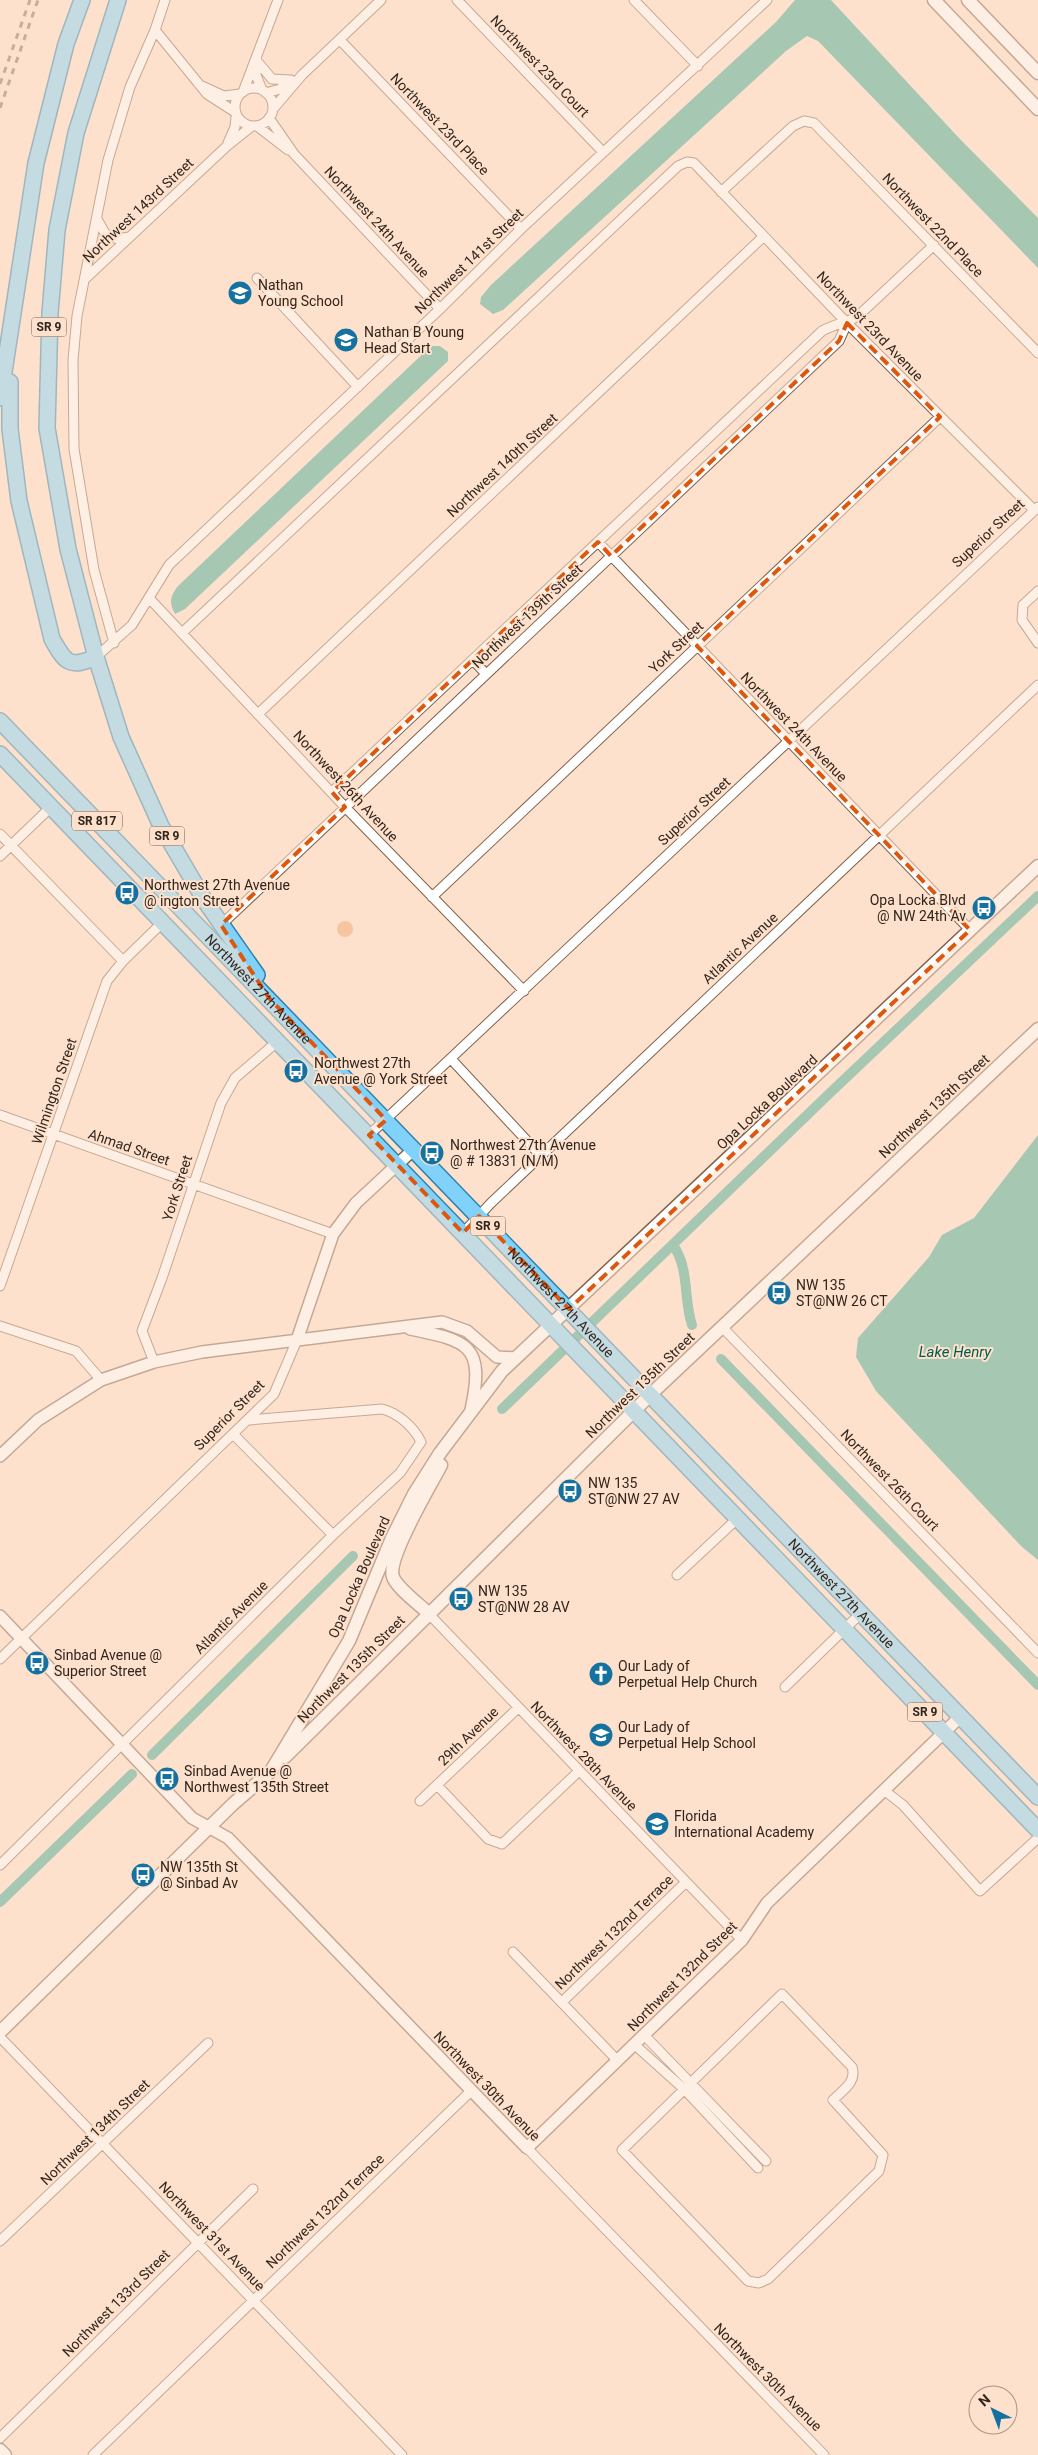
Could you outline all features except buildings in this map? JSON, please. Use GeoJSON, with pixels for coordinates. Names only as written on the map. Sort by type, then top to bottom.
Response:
{"type":"FeatureCollection","features":[{"type":"Feature","properties":{"kind":"main road","name":"SR 9"},"geometry":{"type":"LineString","coordinates":[[0,398],[36,163],[66,44],[82,0]]}},
{"type":"Feature","properties":{"kind":"main road","name":"SR 9"},"geometry":{"type":"LineString","coordinates":[[118,0],[76,133],[57,230],[50,313],[47,428],[68,549],[96,657],[121,737],[162,826],[221,925],[259,977],[269,998]]}},
{"type":"Feature","properties":{"kind":"main road"},"geometry":{"type":"LineString","coordinates":[[934,0],[1038,109]]}},
{"type":"Feature","properties":{"kind":"main road"},"geometry":{"type":"LineString","coordinates":[[968,0],[1038,73]]}},
{"type":"Feature","properties":{"kind":"main road"},"geometry":{"type":"LineString","coordinates":[[10,342],[10,429],[19,501],[52,639],[62,656],[71,662],[81,664],[96,657]]}},
{"type":"Feature","properties":{"kind":"main road","name":"Northwest 27th Avenue"},"geometry":{"type":"LineString","coordinates":[[0,721],[1038,1797]]}},
{"type":"Feature","properties":{"kind":"main road","name":"Northwest 27th Avenue"},"geometry":{"type":"LineString","coordinates":[[0,754],[398,1164],[1038,1830]]}},
{"type":"Feature","properties":{"kind":"main road"},"geometry":{"type":"LineString","coordinates":[[80,836],[109,848],[120,845]]}},
{"type":"Feature","properties":{"kind":"main road"},"geometry":{"type":"LineString","coordinates":[[109,867],[124,864],[145,871]]}},
{"type":"Feature","properties":{"kind":"main road","name":"Opa Locka Boulevard"},"geometry":{"type":"LineString","coordinates":[[209,1827],[271,1771],[349,1641],[392,1538],[414,1494],[448,1442],[496,1378],[515,1358],[555,1329],[573,1313],[1038,866]]}},
{"type":"Feature","properties":{"kind":"main road","name":"Northwest 135th Street"},"geometry":{"type":"LineString","coordinates":[[271,1771],[428,1613],[651,1394],[1038,1029]]}},
{"type":"Feature","properties":{"kind":"main road"},"geometry":{"type":"LineString","coordinates":[[428,1613],[399,1585],[393,1577],[392,1567],[410,1522],[448,1454],[448,1442]]}},
{"type":"Feature","properties":{"kind":"main road"},"geometry":{"type":"LineString","coordinates":[[0,2032],[209,1827]]}},
{"type":"Feature","properties":{"kind":"main road"},"geometry":{"type":"LineString","coordinates":[[0,2450],[5,2455]]}},
{"type":"Feature","properties":{"kind":"street"},"geometry":{"type":"LineString","coordinates":[[86,278],[108,160],[130,87],[155,30],[165,0]]}},
{"type":"Feature","properties":{"kind":"street"},"geometry":{"type":"LineString","coordinates":[[236,114],[236,100],[242,93],[256,60],[278,0]]}},
{"type":"Feature","properties":{"kind":"street"},"geometry":{"type":"LineString","coordinates":[[155,30],[213,100],[236,114],[243,123],[254,126],[271,113],[302,75],[382,0]]}},
{"type":"Feature","properties":{"kind":"street","name":"Northwest 23rd Court"},"geometry":{"type":"LineString","coordinates":[[457,0],[603,152]]}},
{"type":"Feature","properties":{"kind":"street"},"geometry":{"type":"LineString","coordinates":[[634,0],[698,66]]}},
{"type":"Feature","properties":{"kind":"street","name":"Northwest 141st Street"},"geometry":{"type":"LineString","coordinates":[[96,657],[132,625],[169,565],[440,309],[521,228],[698,66],[766,0]]}},
{"type":"Feature","properties":{"kind":"street","name":"Northwest 23rd Place"},"geometry":{"type":"LineString","coordinates":[[340,40],[521,228]]}},
{"type":"Feature","properties":{"kind":"street"},"geometry":{"type":"LineString","coordinates":[[256,60],[272,79],[290,80]]}},
{"type":"Feature","properties":{"kind":"street"},"geometry":{"type":"LineString","coordinates":[[256,60],[256,75],[272,103],[271,113]]}},
{"type":"Feature","properties":{"kind":"street"},"geometry":{"type":"LineString","coordinates":[[201,86],[224,96],[242,93],[252,88],[264,92],[280,89],[290,80],[302,75]]}},
{"type":"Feature","properties":{"kind":"street","name":"Northwest 24th Avenue"},"geometry":{"type":"LineString","coordinates":[[271,113],[294,154]]}},
{"type":"Feature","properties":{"kind":"street","name":"Northwest 143rd Street"},"geometry":{"type":"LineString","coordinates":[[227,146],[235,128],[236,114]]}},
{"type":"Feature","properties":{"kind":"street","name":"Northwest 22nd Place"},"geometry":{"type":"LineString","coordinates":[[721,192],[793,126],[804,121],[814,123],[1038,353]]}},
{"type":"Feature","properties":{"kind":"street","name":"Northwest 24th Avenue"},"geometry":{"type":"LineString","coordinates":[[254,126],[294,154],[440,309]]}},
{"type":"Feature","properties":{"kind":"street","name":"Northwest 143rd Street"},"geometry":{"type":"LineString","coordinates":[[114,643],[94,570],[74,448],[74,360],[77,316],[86,278],[227,146],[254,126]]}},
{"type":"Feature","properties":{"kind":"street","name":"Northwest 23rd Avenue"},"geometry":{"type":"LineString","coordinates":[[182,633],[678,166],[687,162],[694,163],[940,417],[1036,508]]}},
{"type":"Feature","properties":{"kind":"street"},"geometry":{"type":"LineString","coordinates":[[97,217],[106,235],[118,239],[129,237]]}},
{"type":"Feature","properties":{"kind":"street","name":"Northwest 140th Street"},"geometry":{"type":"LineString","coordinates":[[258,714],[764,236]]}},
{"type":"Feature","properties":{"kind":"street","name":"Northwest 139th Street"},"geometry":{"type":"LineString","coordinates":[[332,792],[822,331],[831,326],[847,323],[858,316],[934,245]]}},
{"type":"Feature","properties":{"kind":"street"},"geometry":{"type":"LineString","coordinates":[[257,278],[358,387]]}},
{"type":"Feature","properties":{"kind":"street","name":"Northwest 139th Street"},"geometry":{"type":"LineString","coordinates":[[221,925],[838,341],[847,323]]}},
{"type":"Feature","properties":{"kind":"street","name":"York Street"},"geometry":{"type":"LineString","coordinates":[[432,897],[940,417]]}},
{"type":"Feature","properties":{"kind":"street","name":"Superior Street"},"geometry":{"type":"LineString","coordinates":[[369,1135],[452,1060],[1036,508]]}},
{"type":"Feature","properties":{"kind":"street","name":"Northwest 24th Avenue"},"geometry":{"type":"LineString","coordinates":[[598,542],[970,930]]}},
{"type":"Feature","properties":{"kind":"street"},"geometry":{"type":"LineString","coordinates":[[1038,591],[1023,605],[1022,620],[1038,643]]}},
{"type":"Feature","properties":{"kind":"street","name":"Northwest 26th Avenue"},"geometry":{"type":"LineString","coordinates":[[149,598],[345,807],[524,991]]}},
{"type":"Feature","properties":{"kind":"street"},"geometry":{"type":"LineString","coordinates":[[473,660],[486,674]]}},
{"type":"Feature","properties":{"kind":"street","name":"Atlantic Avenue"},"geometry":{"type":"LineString","coordinates":[[463,1232],[1038,685]]}},
{"type":"Feature","properties":{"kind":"street"},"geometry":{"type":"LineString","coordinates":[[0,856],[51,807]]}},
{"type":"Feature","properties":{"kind":"street"},"geometry":{"type":"LineString","coordinates":[[0,834],[123,961]]}},
{"type":"Feature","properties":{"kind":"street","name":"Wilmington Street"},"geometry":{"type":"LineString","coordinates":[[0,1286],[107,981],[123,961],[163,922]]}},
{"type":"Feature","properties":{"kind":"street","name":"York Street"},"geometry":{"type":"LineString","coordinates":[[154,1362],[142,1331],[226,1092],[240,1073],[278,1041]]}},
{"type":"Feature","properties":{"kind":"street"},"geometry":{"type":"LineString","coordinates":[[452,1060],[541,1156]]}},
{"type":"Feature","properties":{"kind":"street","name":"Ahmad Street"},"geometry":{"type":"LineString","coordinates":[[0,1116],[333,1234]]}},
{"type":"Feature","properties":{"kind":"street","name":"Superior Street"},"geometry":{"type":"LineString","coordinates":[[0,1659],[274,1394],[297,1340],[333,1234],[356,1203],[414,1149]]}},
{"type":"Feature","properties":{"kind":"street"},"geometry":{"type":"LineString","coordinates":[[0,1456],[38,1420],[101,1380],[154,1362],[202,1352],[442,1322],[467,1331],[497,1357],[515,1358]]}},
{"type":"Feature","properties":{"kind":"street"},"geometry":{"type":"LineString","coordinates":[[0,1326],[76,1350],[101,1380]]}},
{"type":"Feature","properties":{"kind":"street","name":"Northwest 26th Court"},"geometry":{"type":"LineString","coordinates":[[722,1327],[1038,1653]]}},
{"type":"Feature","properties":{"kind":"street"},"geometry":{"type":"LineString","coordinates":[[406,1328],[456,1340],[470,1352],[478,1373],[471,1410]]}},
{"type":"Feature","properties":{"kind":"street","name":"Atlantic Avenue"},"geometry":{"type":"LineString","coordinates":[[0,1865],[333,1535],[400,1473],[421,1442],[418,1436],[396,1413],[382,1410],[356,1410],[249,1420]]}},
{"type":"Feature","properties":{"kind":"street"},"geometry":{"type":"LineString","coordinates":[[233,1434],[333,1535]]}},
{"type":"Feature","properties":{"kind":"street"},"geometry":{"type":"LineString","coordinates":[[677,1575],[738,1518]]}},
{"type":"Feature","properties":{"kind":"street","name":"Northwest 28th Avenue"},"geometry":{"type":"LineString","coordinates":[[428,1613],[742,1940]]}},
{"type":"Feature","properties":{"kind":"street"},"geometry":{"type":"LineString","coordinates":[[785,1687],[861,1613]]}},
{"type":"Feature","properties":{"kind":"street","name":"Northwest 30th Avenue"},"geometry":{"type":"LineString","coordinates":[[0,1616],[192,1818],[228,1838],[470,2092],[527,2148],[824,2455]]}},
{"type":"Feature","properties":{"kind":"street","name":"29th Avenue"},"geometry":{"type":"LineString","coordinates":[[518,1708],[437,1786],[488,1839],[502,1844],[579,1771]]}},
{"type":"Feature","properties":{"kind":"street","name":"Northwest 132nd Street"},"geometry":{"type":"LineString","coordinates":[[527,2148],[645,2036],[742,1940],[767,1903],[960,1716]]}},
{"type":"Feature","properties":{"kind":"street"},"geometry":{"type":"LineString","coordinates":[[420,1801],[437,1786]]}},
{"type":"Feature","properties":{"kind":"street"},"geometry":{"type":"LineString","coordinates":[[885,1790],[902,1805],[980,1891],[1038,1838]]}},
{"type":"Feature","properties":{"kind":"street","name":"Northwest 132nd Terrace"},"geometry":{"type":"LineString","coordinates":[[562,2002],[686,1882]]}},
{"type":"Feature","properties":{"kind":"street"},"geometry":{"type":"LineString","coordinates":[[513,1952],[618,2061]]}},
{"type":"Feature","properties":{"kind":"street"},"geometry":{"type":"LineString","coordinates":[[782,1994],[852,2067],[854,2074],[852,2081],[833,2100],[883,2155],[879,2171],[768,2279],[759,2282],[748,2281],[622,2150],[692,2083],[782,1994]]}},
{"type":"Feature","properties":{"kind":"street"},"geometry":{"type":"LineString","coordinates":[[645,2036],[766,2161]]}},
{"type":"Feature","properties":{"kind":"street","name":"Northwest 31st Avenue"},"geometry":{"type":"LineString","coordinates":[[0,2037],[253,2298],[400,2454]]}},
{"type":"Feature","properties":{"kind":"street","name":"Northwest 134th Street"},"geometry":{"type":"LineString","coordinates":[[0,2241],[208,2043]]}},
{"type":"Feature","properties":{"kind":"street"},"geometry":{"type":"LineString","coordinates":[[635,2045],[684,2090],[758,2168]]}},
{"type":"Feature","properties":{"kind":"street"},"geometry":{"type":"LineString","coordinates":[[660,2068],[668,2059]]}},
{"type":"Feature","properties":{"kind":"street","name":"Northwest 132nd Terrace"},"geometry":{"type":"LineString","coordinates":[[92,2455],[253,2298],[470,2092]]}},
{"type":"Feature","properties":{"kind":"street","name":"Northwest 133rd Street"},"geometry":{"type":"LineString","coordinates":[[0,2438],[252,2189]]}},
{"type":"Feature","properties":{"kind":"street"},"geometry":{"type":"LineString","coordinates":[[810,2455],[817,2448]]}},
{"type":"Feature","properties":{"kind":"highlighted area"},"geometry":{"type":"Polygon","coordinates":[[[847,323],[940,417],[697,646],[970,930],[569,1309],[479,1216],[463,1233],[369,1135],[386,1120],[269,998],[221,925],[345,807],[332,792],[598,542],[611,556],[839,341],[847,323]]]}},
{"type":"Feature","properties":{"kind":"shaded area"},"geometry":{"type":"Polygon","coordinates":[[[345,921],[353,929],[345,937],[337,929],[345,921]]]}},
{"type":"Feature","properties":{"kind":"water"},"geometry":{"type":"Polygon","coordinates":[[[795,0],[831,0],[958,137],[1038,218],[1038,268],[818,41],[807,36],[786,51],[503,310],[493,314],[480,304],[481,297],[491,285],[776,22],[795,0]]]}},
{"type":"Feature","properties":{"kind":"water"},"geometry":{"type":"Polygon","coordinates":[[[431,346],[440,346],[448,352],[448,361],[185,609],[175,614],[171,600],[177,587],[431,346]]]}},
{"type":"Feature","properties":{"kind":"water","name":"Lake Henry"},"geometry":{"type":"Polygon","coordinates":[[[1038,1135],[1038,1560],[1021,1546],[876,1391],[856,1357],[858,1338],[929,1257],[942,1235],[974,1218],[1038,1135]]]}},
{"type":"Feature","properties":{"kind":"waterway"},"geometry":{"type":"LineString","coordinates":[[502,1409],[832,1091],[1038,896]]}},
{"type":"Feature","properties":{"kind":"waterway"},"geometry":{"type":"LineString","coordinates":[[673,1245],[682,1264],[692,1325]]}},
{"type":"Feature","properties":{"kind":"waterway"},"geometry":{"type":"LineString","coordinates":[[721,1359],[1038,1685]]}},
{"type":"Feature","properties":{"kind":"waterway"},"geometry":{"type":"LineString","coordinates":[[152,1755],[353,1556]]}},
{"type":"Feature","properties":{"kind":"waterway"},"geometry":{"type":"LineString","coordinates":[[0,1902],[132,1774]]}},
{"type":"Feature","properties":{"kind":"railway"},"geometry":{"type":"LineString","coordinates":[[0,84],[30,0]]}},
{"type":"Feature","properties":{"kind":"railway"},"geometry":{"type":"LineString","coordinates":[[0,108],[38,0]]}},
{"type":"Feature","properties":{"kind":"place","name":"Nathan Young School"},"geometry":{"type":"Point","coordinates":[240,293]}},
{"type":"Feature","properties":{"kind":"place","name":"Nathan B Young Head Start"},"geometry":{"type":"Point","coordinates":[346,340]}},
{"type":"Feature","properties":{"kind":"place","name":"Northwest 27th Avenue @ ington Street"},"geometry":{"type":"Point","coordinates":[127,893]}},
{"type":"Feature","properties":{"kind":"place","name":"Opa Locka Blvd @ NW 24th Av"},"geometry":{"type":"Point","coordinates":[984,908]}},
{"type":"Feature","properties":{"kind":"place","name":"Northwest 27th Avenue @ York Street"},"geometry":{"type":"Point","coordinates":[296,1071]}},
{"type":"Feature","properties":{"kind":"place","name":"Northwest 27th Avenue @ # 13831 (N/M)"},"geometry":{"type":"Point","coordinates":[432,1153]}},
{"type":"Feature","properties":{"kind":"place","name":"NW 135 ST@NW 26 CT"},"geometry":{"type":"Point","coordinates":[779,1293]}},
{"type":"Feature","properties":{"kind":"place","name":"NW 135 ST@NW 27 AV"},"geometry":{"type":"Point","coordinates":[570,1491]}},
{"type":"Feature","properties":{"kind":"place","name":"NW 135 ST@NW 28 AV"},"geometry":{"type":"Point","coordinates":[461,1599]}},
{"type":"Feature","properties":{"kind":"place","name":"Sinbad Avenue @ Superior Street"},"geometry":{"type":"Point","coordinates":[37,1663]}},
{"type":"Feature","properties":{"kind":"place","name":"Our Lady of Perpetual Help Church"},"geometry":{"type":"Point","coordinates":[601,1674]}},
{"type":"Feature","properties":{"kind":"place","name":"Our Lady of Perpetual Help School"},"geometry":{"type":"Point","coordinates":[601,1735]}},
{"type":"Feature","properties":{"kind":"place","name":"Sinbad Avenue @ Northwest 135th Street"},"geometry":{"type":"Point","coordinates":[167,1779]}},
{"type":"Feature","properties":{"kind":"place","name":"Florida International Academy"},"geometry":{"type":"Point","coordinates":[657,1824]}},
{"type":"Feature","properties":{"kind":"place","name":"NW 135th St @ Sinbad Av"},"geometry":{"type":"Point","coordinates":[143,1875]}}]}
